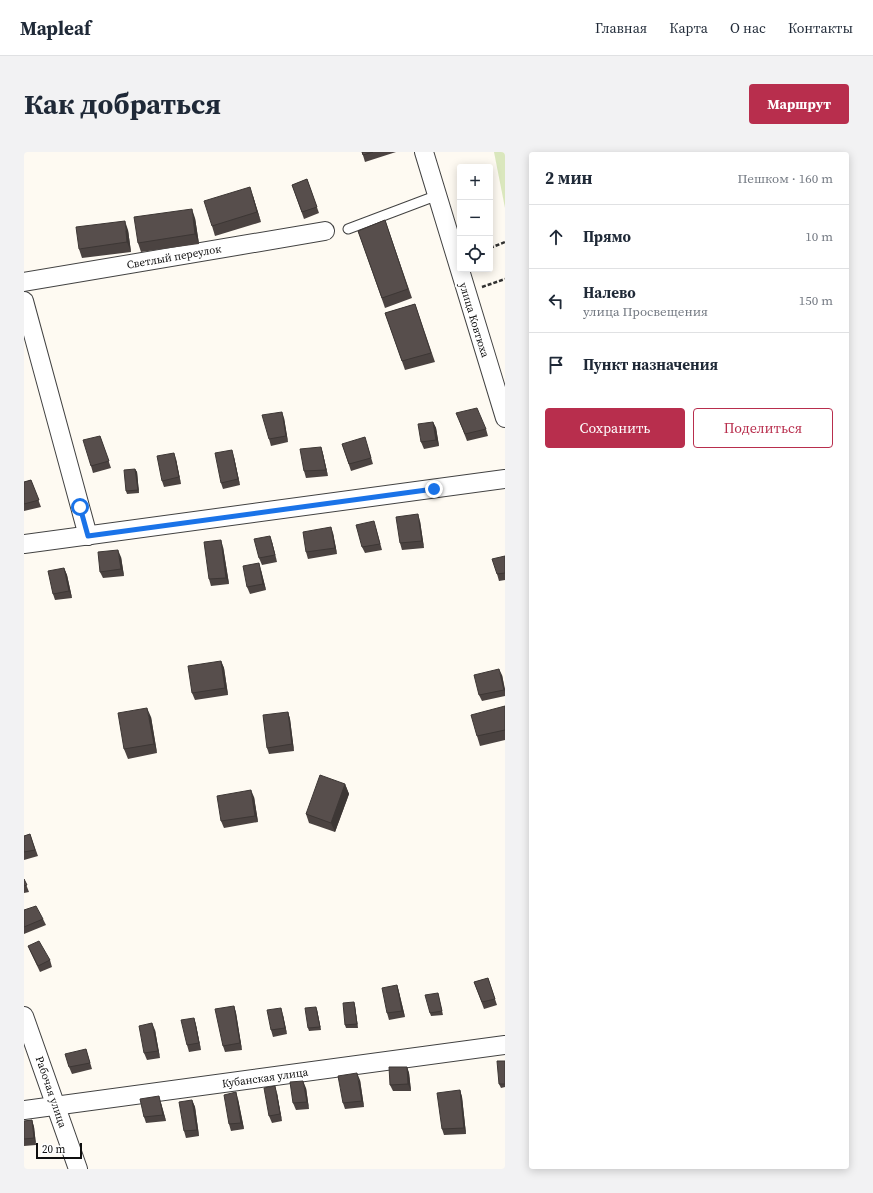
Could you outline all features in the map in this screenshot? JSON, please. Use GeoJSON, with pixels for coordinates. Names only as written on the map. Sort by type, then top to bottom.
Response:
{"type":"FeatureCollection","features":[{"type":"Feature","properties":{"kind":"street","name":"улица Ковтюха"},"geometry":{"type":"LineString","coordinates":[[424,152],[505,418]]}},
{"type":"Feature","properties":{"kind":"street","name":"Светлый переулок"},"geometry":{"type":"LineString","coordinates":[[24,282],[325,231]]}},
{"type":"Feature","properties":{"kind":"street"},"geometry":{"type":"LineString","coordinates":[[24,302],[88,536]]}},
{"type":"Feature","properties":{"kind":"street"},"geometry":{"type":"LineString","coordinates":[[24,544],[505,479]]}},
{"type":"Feature","properties":{"kind":"street","name":"Рабочая улица"},"geometry":{"type":"LineString","coordinates":[[24,1016],[78,1169]]}},
{"type":"Feature","properties":{"kind":"street","name":"Кубанская улица"},"geometry":{"type":"LineString","coordinates":[[24,1110],[505,1045]]}},
{"type":"Feature","properties":{"kind":"lane"},"geometry":{"type":"LineString","coordinates":[[348,229],[438,195]]}},
{"type":"Feature","properties":{"kind":"path"},"geometry":{"type":"LineString","coordinates":[[493,247],[505,242]]}},
{"type":"Feature","properties":{"kind":"path"},"geometry":{"type":"LineString","coordinates":[[482,287],[505,279]]}},
{"type":"Feature","properties":{"kind":"green space"},"geometry":{"type":"Polygon","coordinates":[[[494,152],[505,152],[505,208],[494,152]]]}},
{"type":"Feature","properties":{"kind":"building"},"geometry":{"type":"Polygon","coordinates":[[[362,152],[373,152],[363,155],[362,152]]]}},
{"type":"Feature","properties":{"kind":"building"},"geometry":{"type":"Polygon","coordinates":[[[307,179],[317,207],[302,212],[292,185],[307,179]]]}},
{"type":"Feature","properties":{"kind":"building"},"geometry":{"type":"Polygon","coordinates":[[[250,187],[257,212],[212,226],[204,201],[250,187]]]}},
{"type":"Feature","properties":{"kind":"building"},"geometry":{"type":"Polygon","coordinates":[[[192,209],[195,234],[138,243],[134,217],[192,209]]]}},
{"type":"Feature","properties":{"kind":"building"},"geometry":{"type":"Polygon","coordinates":[[[385,220],[408,289],[382,298],[358,231],[385,220]]]}},
{"type":"Feature","properties":{"kind":"building"},"geometry":{"type":"Polygon","coordinates":[[[125,221],[127,242],[79,249],[76,227],[125,221]]]}},
{"type":"Feature","properties":{"kind":"building"},"geometry":{"type":"Polygon","coordinates":[[[415,304],[431,353],[402,361],[385,313],[415,304]]]}},
{"type":"Feature","properties":{"kind":"building"},"geometry":{"type":"Polygon","coordinates":[[[477,408],[486,429],[465,434],[456,413],[477,408]]]}},
{"type":"Feature","properties":{"kind":"building"},"geometry":{"type":"Polygon","coordinates":[[[282,412],[286,436],[269,439],[262,415],[282,412]]]}},
{"type":"Feature","properties":{"kind":"building"},"geometry":{"type":"Polygon","coordinates":[[[433,422],[436,440],[421,442],[418,424],[433,422]]]}},
{"type":"Feature","properties":{"kind":"building"},"geometry":{"type":"Polygon","coordinates":[[[100,436],[109,461],[91,466],[83,440],[100,436]]]}},
{"type":"Feature","properties":{"kind":"building"},"geometry":{"type":"Polygon","coordinates":[[[365,437],[371,458],[349,464],[342,444],[365,437]]]}},
{"type":"Feature","properties":{"kind":"building"},"geometry":{"type":"Polygon","coordinates":[[[321,447],[326,470],[304,471],[300,449],[321,447]]]}},
{"type":"Feature","properties":{"kind":"building"},"geometry":{"type":"Polygon","coordinates":[[[232,450],[238,479],[221,483],[215,453],[232,450]]]}},
{"type":"Feature","properties":{"kind":"building"},"geometry":{"type":"Polygon","coordinates":[[[174,453],[179,477],[162,481],[157,456],[174,453]]]}},
{"type":"Feature","properties":{"kind":"building"},"geometry":{"type":"Polygon","coordinates":[[[135,469],[138,490],[126,491],[124,470],[135,469]]]}},
{"type":"Feature","properties":{"kind":"building"},"geometry":{"type":"Polygon","coordinates":[[[31,480],[39,500],[24,504],[24,482],[31,480]]]}},
{"type":"Feature","properties":{"kind":"building"},"geometry":{"type":"Polygon","coordinates":[[[418,514],[422,541],[400,543],[396,517],[418,514]]]}},
{"type":"Feature","properties":{"kind":"building"},"geometry":{"type":"Polygon","coordinates":[[[374,521],[380,544],[362,547],[356,525],[374,521]]]}},
{"type":"Feature","properties":{"kind":"building"},"geometry":{"type":"Polygon","coordinates":[[[331,527],[335,548],[306,552],[303,532],[331,527]]]}},
{"type":"Feature","properties":{"kind":"building"},"geometry":{"type":"Polygon","coordinates":[[[270,536],[275,555],[259,558],[254,539],[270,536]]]}},
{"type":"Feature","properties":{"kind":"building"},"geometry":{"type":"Polygon","coordinates":[[[221,540],[226,578],[209,579],[204,542],[221,540]]]}},
{"type":"Feature","properties":{"kind":"building"},"geometry":{"type":"Polygon","coordinates":[[[118,550],[121,569],[100,572],[98,552],[118,550]]]}},
{"type":"Feature","properties":{"kind":"building"},"geometry":{"type":"Polygon","coordinates":[[[505,556],[505,573],[497,574],[492,559],[505,556]]]}},
{"type":"Feature","properties":{"kind":"building"},"geometry":{"type":"Polygon","coordinates":[[[259,563],[263,584],[247,587],[243,566],[259,563]]]}},
{"type":"Feature","properties":{"kind":"building"},"geometry":{"type":"Polygon","coordinates":[[[64,568],[69,591],[53,594],[48,571],[64,568]]]}},
{"type":"Feature","properties":{"kind":"building"},"geometry":{"type":"Polygon","coordinates":[[[221,661],[225,688],[192,693],[188,666],[221,661]]]}},
{"type":"Feature","properties":{"kind":"building"},"geometry":{"type":"Polygon","coordinates":[[[499,669],[504,690],[479,695],[474,675],[499,669]]]}},
{"type":"Feature","properties":{"kind":"building"},"geometry":{"type":"Polygon","coordinates":[[[505,706],[505,730],[477,736],[471,715],[505,706]]]}},
{"type":"Feature","properties":{"kind":"building"},"geometry":{"type":"Polygon","coordinates":[[[147,708],[154,744],[124,749],[118,713],[147,708]]]}},
{"type":"Feature","properties":{"kind":"building"},"geometry":{"type":"Polygon","coordinates":[[[288,712],[292,744],[267,748],[263,715],[288,712]]]}},
{"type":"Feature","properties":{"kind":"building"},"geometry":{"type":"Polygon","coordinates":[[[320,775],[345,784],[331,823],[306,814],[320,775]]]}},
{"type":"Feature","properties":{"kind":"building"},"geometry":{"type":"Polygon","coordinates":[[[251,790],[255,816],[221,821],[217,796],[251,790]]]}},
{"type":"Feature","properties":{"kind":"building"},"geometry":{"type":"Polygon","coordinates":[[[30,834],[35,850],[24,852],[24,836],[30,834]]]}},
{"type":"Feature","properties":{"kind":"building"},"geometry":{"type":"Polygon","coordinates":[[[24,879],[27,885],[24,886],[24,879]]]}},
{"type":"Feature","properties":{"kind":"building"},"geometry":{"type":"Polygon","coordinates":[[[36,906],[43,919],[24,927],[24,910],[36,906]]]}},
{"type":"Feature","properties":{"kind":"building"},"geometry":{"type":"Polygon","coordinates":[[[39,941],[50,960],[38,966],[28,946],[39,941]]]}},
{"type":"Feature","properties":{"kind":"building"},"geometry":{"type":"Polygon","coordinates":[[[488,978],[495,999],[482,1002],[474,982],[488,978]]]}},
{"type":"Feature","properties":{"kind":"building"},"geometry":{"type":"Polygon","coordinates":[[[397,985],[402,1011],[387,1013],[382,988],[397,985]]]}},
{"type":"Feature","properties":{"kind":"building"},"geometry":{"type":"Polygon","coordinates":[[[438,993],[442,1011],[430,1013],[425,995],[438,993]]]}},
{"type":"Feature","properties":{"kind":"building"},"geometry":{"type":"Polygon","coordinates":[[[354,1002],[357,1024],[345,1025],[343,1003],[354,1002]]]}},
{"type":"Feature","properties":{"kind":"building"},"geometry":{"type":"Polygon","coordinates":[[[234,1006],[240,1043],[223,1046],[215,1009],[234,1006]]]}},
{"type":"Feature","properties":{"kind":"building"},"geometry":{"type":"Polygon","coordinates":[[[316,1007],[320,1027],[308,1028],[305,1008],[316,1007]]]}},
{"type":"Feature","properties":{"kind":"building"},"geometry":{"type":"Polygon","coordinates":[[[281,1008],[285,1028],[271,1030],[267,1010],[281,1008]]]}},
{"type":"Feature","properties":{"kind":"building"},"geometry":{"type":"Polygon","coordinates":[[[194,1018],[199,1043],[187,1045],[181,1020],[194,1018]]]}},
{"type":"Feature","properties":{"kind":"building"},"geometry":{"type":"Polygon","coordinates":[[[152,1023],[158,1051],[144,1053],[139,1026],[152,1023]]]}},
{"type":"Feature","properties":{"kind":"building"},"geometry":{"type":"Polygon","coordinates":[[[86,1049],[90,1063],[69,1067],[65,1054],[86,1049]]]}},
{"type":"Feature","properties":{"kind":"building"},"geometry":{"type":"Polygon","coordinates":[[[497,1061],[505,1061],[505,1084],[499,1084],[497,1061]]]}},
{"type":"Feature","properties":{"kind":"building"},"geometry":{"type":"Polygon","coordinates":[[[389,1067],[407,1067],[408,1084],[390,1085],[389,1067]]]}},
{"type":"Feature","properties":{"kind":"building"},"geometry":{"type":"Polygon","coordinates":[[[357,1073],[362,1101],[343,1103],[338,1076],[357,1073]]]}},
{"type":"Feature","properties":{"kind":"building"},"geometry":{"type":"Polygon","coordinates":[[[303,1081],[307,1102],[293,1103],[290,1082],[303,1081]]]}},
{"type":"Feature","properties":{"kind":"building"},"geometry":{"type":"Polygon","coordinates":[[[275,1086],[280,1114],[269,1116],[264,1088],[275,1086]]]}},
{"type":"Feature","properties":{"kind":"building"},"geometry":{"type":"Polygon","coordinates":[[[460,1090],[464,1128],[442,1129],[437,1093],[460,1090]]]}},
{"type":"Feature","properties":{"kind":"building"},"geometry":{"type":"Polygon","coordinates":[[[236,1092],[241,1123],[229,1124],[224,1095],[236,1092]]]}},
{"type":"Feature","properties":{"kind":"building"},"geometry":{"type":"Polygon","coordinates":[[[159,1096],[163,1115],[144,1117],[140,1099],[159,1096]]]}},
{"type":"Feature","properties":{"kind":"building"},"geometry":{"type":"Polygon","coordinates":[[[192,1100],[197,1130],[184,1131],[179,1102],[192,1100]]]}},
{"type":"Feature","properties":{"kind":"building"},"geometry":{"type":"Polygon","coordinates":[[[32,1120],[34,1138],[24,1139],[24,1121],[32,1120]]]}},
{"type":"Feature","properties":{"kind":"route"},"geometry":{"type":"LineString","coordinates":[[80,507],[88,536],[434,489]]}}]}
